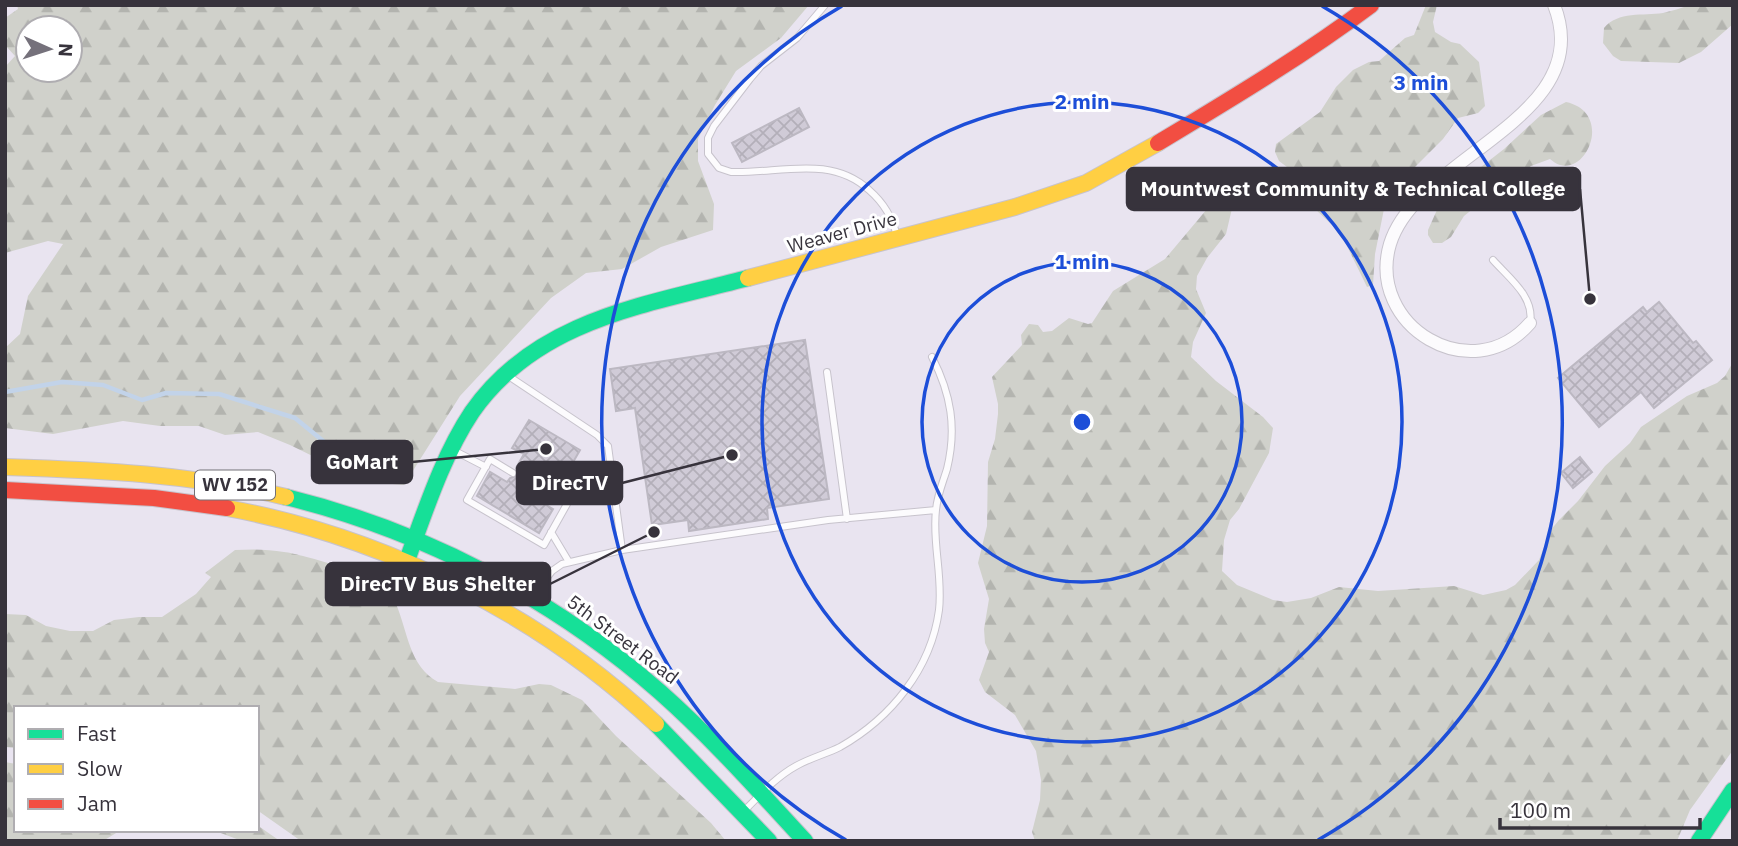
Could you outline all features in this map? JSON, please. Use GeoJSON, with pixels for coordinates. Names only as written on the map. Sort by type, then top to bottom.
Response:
{"type":"FeatureCollection","features":[{"type":"Feature","properties":{"kind":"main road","name":"Weaver Drive"},"geometry":{"type":"LineString","coordinates":[[406,563],[452,449],[474,407],[503,372],[532,349],[575,326],[1015,207],[1086,183],[1261,81],[1371,5]]}},
{"type":"Feature","properties":{"kind":"main road","name":"5th Street Road"},"geometry":{"type":"LineString","coordinates":[[5,467],[144,473],[237,486],[330,509],[415,538],[494,576],[579,629],[656,689],[728,759],[805,841]]}},
{"type":"Feature","properties":{"kind":"main road","name":"WV 152"},"geometry":{"type":"LineString","coordinates":[[5,491],[145,498],[240,511],[324,533],[406,563],[495,606],[589,668],[632,702],[680,747],[769,841]]}},
{"type":"Feature","properties":{"kind":"main road"},"geometry":{"type":"LineString","coordinates":[[1699,841],[1733,790]]}},
{"type":"Feature","properties":{"kind":"street"},"geometry":{"type":"LineString","coordinates":[[1530,323],[1513,340],[1490,350],[1463,351],[1435,344],[1422,337],[1401,313],[1391,291],[1387,266],[1390,245],[1396,230],[1419,199],[1526,109],[1548,83],[1560,52],[1561,33],[1554,5]]}},
{"type":"Feature","properties":{"kind":"lane"},"geometry":{"type":"LineString","coordinates":[[825,5],[797,38],[761,66],[750,79],[714,126],[708,138],[708,154],[719,168],[731,172],[816,168],[847,175],[867,187],[881,202],[891,218],[898,239]]}},
{"type":"Feature","properties":{"kind":"lane"},"geometry":{"type":"LineString","coordinates":[[1493,260],[1527,299],[1531,312],[1530,323]]}},
{"type":"Feature","properties":{"kind":"lane"},"geometry":{"type":"LineString","coordinates":[[743,812],[794,767],[840,746],[871,726],[911,684],[929,649],[939,611],[940,570],[936,510],[951,451],[953,420],[947,391],[932,357]]}},
{"type":"Feature","properties":{"kind":"lane"},"geometry":{"type":"LineString","coordinates":[[503,372],[597,435],[608,446],[622,550]]}},
{"type":"Feature","properties":{"kind":"lane"},"geometry":{"type":"LineString","coordinates":[[827,372],[847,519]]}},
{"type":"Feature","properties":{"kind":"lane"},"geometry":{"type":"LineString","coordinates":[[452,449],[486,467]]}},
{"type":"Feature","properties":{"kind":"lane"},"geometry":{"type":"LineString","coordinates":[[513,472],[490,459],[467,500],[544,545],[567,504],[541,489]]}},
{"type":"Feature","properties":{"kind":"lane"},"geometry":{"type":"LineString","coordinates":[[532,598],[552,571],[569,562],[622,550],[847,519],[936,510]]}},
{"type":"Feature","properties":{"kind":"lane"},"geometry":{"type":"LineString","coordinates":[[551,532],[569,562]]}},
{"type":"Feature","properties":{"kind":"green space"},"geometry":{"type":"Polygon","coordinates":[[[17,5],[809,5],[781,38],[736,71],[698,139],[698,161],[714,204],[713,230],[661,247],[622,269],[586,273],[551,298],[460,396],[404,485],[381,483],[335,467],[258,432],[225,435],[199,426],[160,426],[123,421],[53,434],[5,428],[5,348],[20,334],[28,296],[63,244],[48,241],[5,253],[5,67],[14,57],[14,84],[84,84],[84,14],[14,14],[14,55],[5,45],[5,18],[18,9],[17,5]]]}},
{"type":"Feature","properties":{"kind":"green space"},"geometry":{"type":"Polygon","coordinates":[[[1426,5],[1437,5],[1433,22],[1435,32],[1460,44],[1479,62],[1485,106],[1478,113],[1458,118],[1443,139],[1386,199],[1375,254],[1373,285],[1367,287],[1346,244],[1332,225],[1313,207],[1291,170],[1279,161],[1275,152],[1276,144],[1320,112],[1336,87],[1353,70],[1369,62],[1379,61],[1405,38],[1414,35],[1426,5]]]}},
{"type":"Feature","properties":{"kind":"green space"},"geometry":{"type":"Polygon","coordinates":[[[1690,5],[1733,5],[1733,24],[1701,52],[1679,63],[1621,61],[1613,56],[1603,43],[1604,28],[1616,19],[1663,13],[1690,5]]]}},
{"type":"Feature","properties":{"kind":"green space"},"geometry":{"type":"Polygon","coordinates":[[[1566,102],[1580,108],[1589,117],[1592,128],[1587,151],[1580,160],[1570,165],[1560,165],[1550,159],[1531,166],[1464,216],[1451,237],[1442,243],[1433,243],[1428,230],[1441,201],[1449,192],[1504,149],[1541,115],[1566,102]]]}},
{"type":"Feature","properties":{"kind":"green space"},"geometry":{"type":"Polygon","coordinates":[[[1232,195],[1234,200],[1226,234],[1197,276],[1196,289],[1206,313],[1193,342],[1191,357],[1273,428],[1269,453],[1239,509],[1230,520],[1224,540],[1222,571],[1237,585],[1273,600],[1287,602],[1311,598],[1339,587],[1378,591],[1454,586],[1483,595],[1506,590],[1515,585],[1539,560],[1550,531],[1605,466],[1630,443],[1641,427],[1687,396],[1717,383],[1725,376],[1733,362],[1733,750],[1690,810],[1677,841],[1035,841],[1032,832],[1040,800],[1041,780],[1036,751],[1015,715],[985,692],[979,680],[989,652],[984,629],[989,599],[978,563],[987,526],[988,462],[995,439],[998,414],[992,377],[1022,345],[1021,335],[1029,324],[1038,325],[1043,332],[1052,331],[1069,318],[1092,323],[1113,291],[1165,259],[1207,209],[1217,200],[1232,195]]]}},
{"type":"Feature","properties":{"kind":"green space"},"geometry":{"type":"Polygon","coordinates":[[[235,550],[266,550],[293,554],[372,578],[390,589],[415,658],[428,675],[438,682],[515,689],[539,684],[551,685],[582,700],[616,736],[711,823],[726,841],[301,841],[259,811],[259,706],[14,706],[14,748],[5,747],[5,614],[26,615],[46,626],[70,631],[93,631],[114,620],[162,617],[196,594],[211,577],[205,573],[235,550]]]}},
{"type":"Feature","properties":{"kind":"green space"},"geometry":{"type":"Polygon","coordinates":[[[5,762],[14,764],[14,832],[118,832],[103,841],[5,841],[5,762]]]}},
{"type":"Feature","properties":{"kind":"green space"},"geometry":{"type":"Polygon","coordinates":[[[259,826],[280,841],[242,841],[218,832],[259,832],[259,826]]]}},
{"type":"Feature","properties":{"kind":"building"},"geometry":{"type":"Polygon","coordinates":[[[799,108],[809,127],[742,162],[732,143],[799,108]]]}},
{"type":"Feature","properties":{"kind":"building"},"geometry":{"type":"Polygon","coordinates":[[[1659,302],[1693,343],[1696,341],[1712,360],[1654,408],[1641,392],[1599,427],[1558,378],[1643,307],[1647,312],[1659,302]]]}},
{"type":"Feature","properties":{"kind":"building"},"geometry":{"type":"Polygon","coordinates":[[[805,340],[829,499],[767,508],[768,519],[689,531],[688,520],[652,525],[635,408],[616,411],[610,369],[805,340]]]}},
{"type":"Feature","properties":{"kind":"building"},"geometry":{"type":"Polygon","coordinates":[[[529,420],[580,450],[564,478],[552,471],[544,484],[536,487],[536,499],[553,509],[539,533],[477,496],[490,472],[507,482],[517,476],[519,472],[516,468],[524,454],[512,448],[529,420]]]}},
{"type":"Feature","properties":{"kind":"building"},"geometry":{"type":"Polygon","coordinates":[[[1580,457],[1592,472],[1573,488],[1561,473],[1580,457]]]}},
{"type":"Feature","properties":{"kind":"waterway"},"geometry":{"type":"LineString","coordinates":[[5,392],[62,382],[103,385],[142,400],[166,393],[219,394],[295,418],[328,445],[406,471]]}},
{"type":"Feature","properties":{"kind":"traffic: fast"},"geometry":{"type":"LineString","coordinates":[[406,563],[435,485],[461,429],[498,381],[528,356],[561,336],[596,320],[671,297],[748,278]]}},
{"type":"Feature","properties":{"kind":"traffic: fast"},"geometry":{"type":"LineString","coordinates":[[286,497],[337,511],[437,549],[485,572],[576,627],[660,692],[734,765],[805,841]]}},
{"type":"Feature","properties":{"kind":"traffic: fast"},"geometry":{"type":"LineString","coordinates":[[656,724],[769,841]]}},
{"type":"Feature","properties":{"kind":"traffic: fast"},"geometry":{"type":"LineString","coordinates":[[1699,841],[1733,790]]}},
{"type":"Feature","properties":{"kind":"traffic: slow"},"geometry":{"type":"LineString","coordinates":[[748,278],[1015,207],[1086,183],[1158,143]]}},
{"type":"Feature","properties":{"kind":"traffic: slow"},"geometry":{"type":"LineString","coordinates":[[5,467],[181,478],[286,497]]}},
{"type":"Feature","properties":{"kind":"traffic: slow"},"geometry":{"type":"LineString","coordinates":[[227,508],[286,521],[344,539],[401,560],[457,586],[511,615],[562,648],[610,684],[656,724]]}},
{"type":"Feature","properties":{"kind":"traffic: jam"},"geometry":{"type":"LineString","coordinates":[[1158,143],[1293,59],[1371,5]]}},
{"type":"Feature","properties":{"kind":"traffic: jam"},"geometry":{"type":"LineString","coordinates":[[5,490],[154,498],[227,508]]}},
{"type":"Feature","properties":{"kind":"place","name":"Mountwest Community & Technical College"},"geometry":{"type":"Point","coordinates":[1590,299]}},
{"type":"Feature","properties":{"kind":"place","name":"GoMart"},"geometry":{"type":"Point","coordinates":[546,449]}},
{"type":"Feature","properties":{"kind":"place","name":"DirecTV"},"geometry":{"type":"Point","coordinates":[732,455]}},
{"type":"Feature","properties":{"kind":"place","name":"DirecTV Bus Shelter"},"geometry":{"type":"Point","coordinates":[654,532]}}]}
